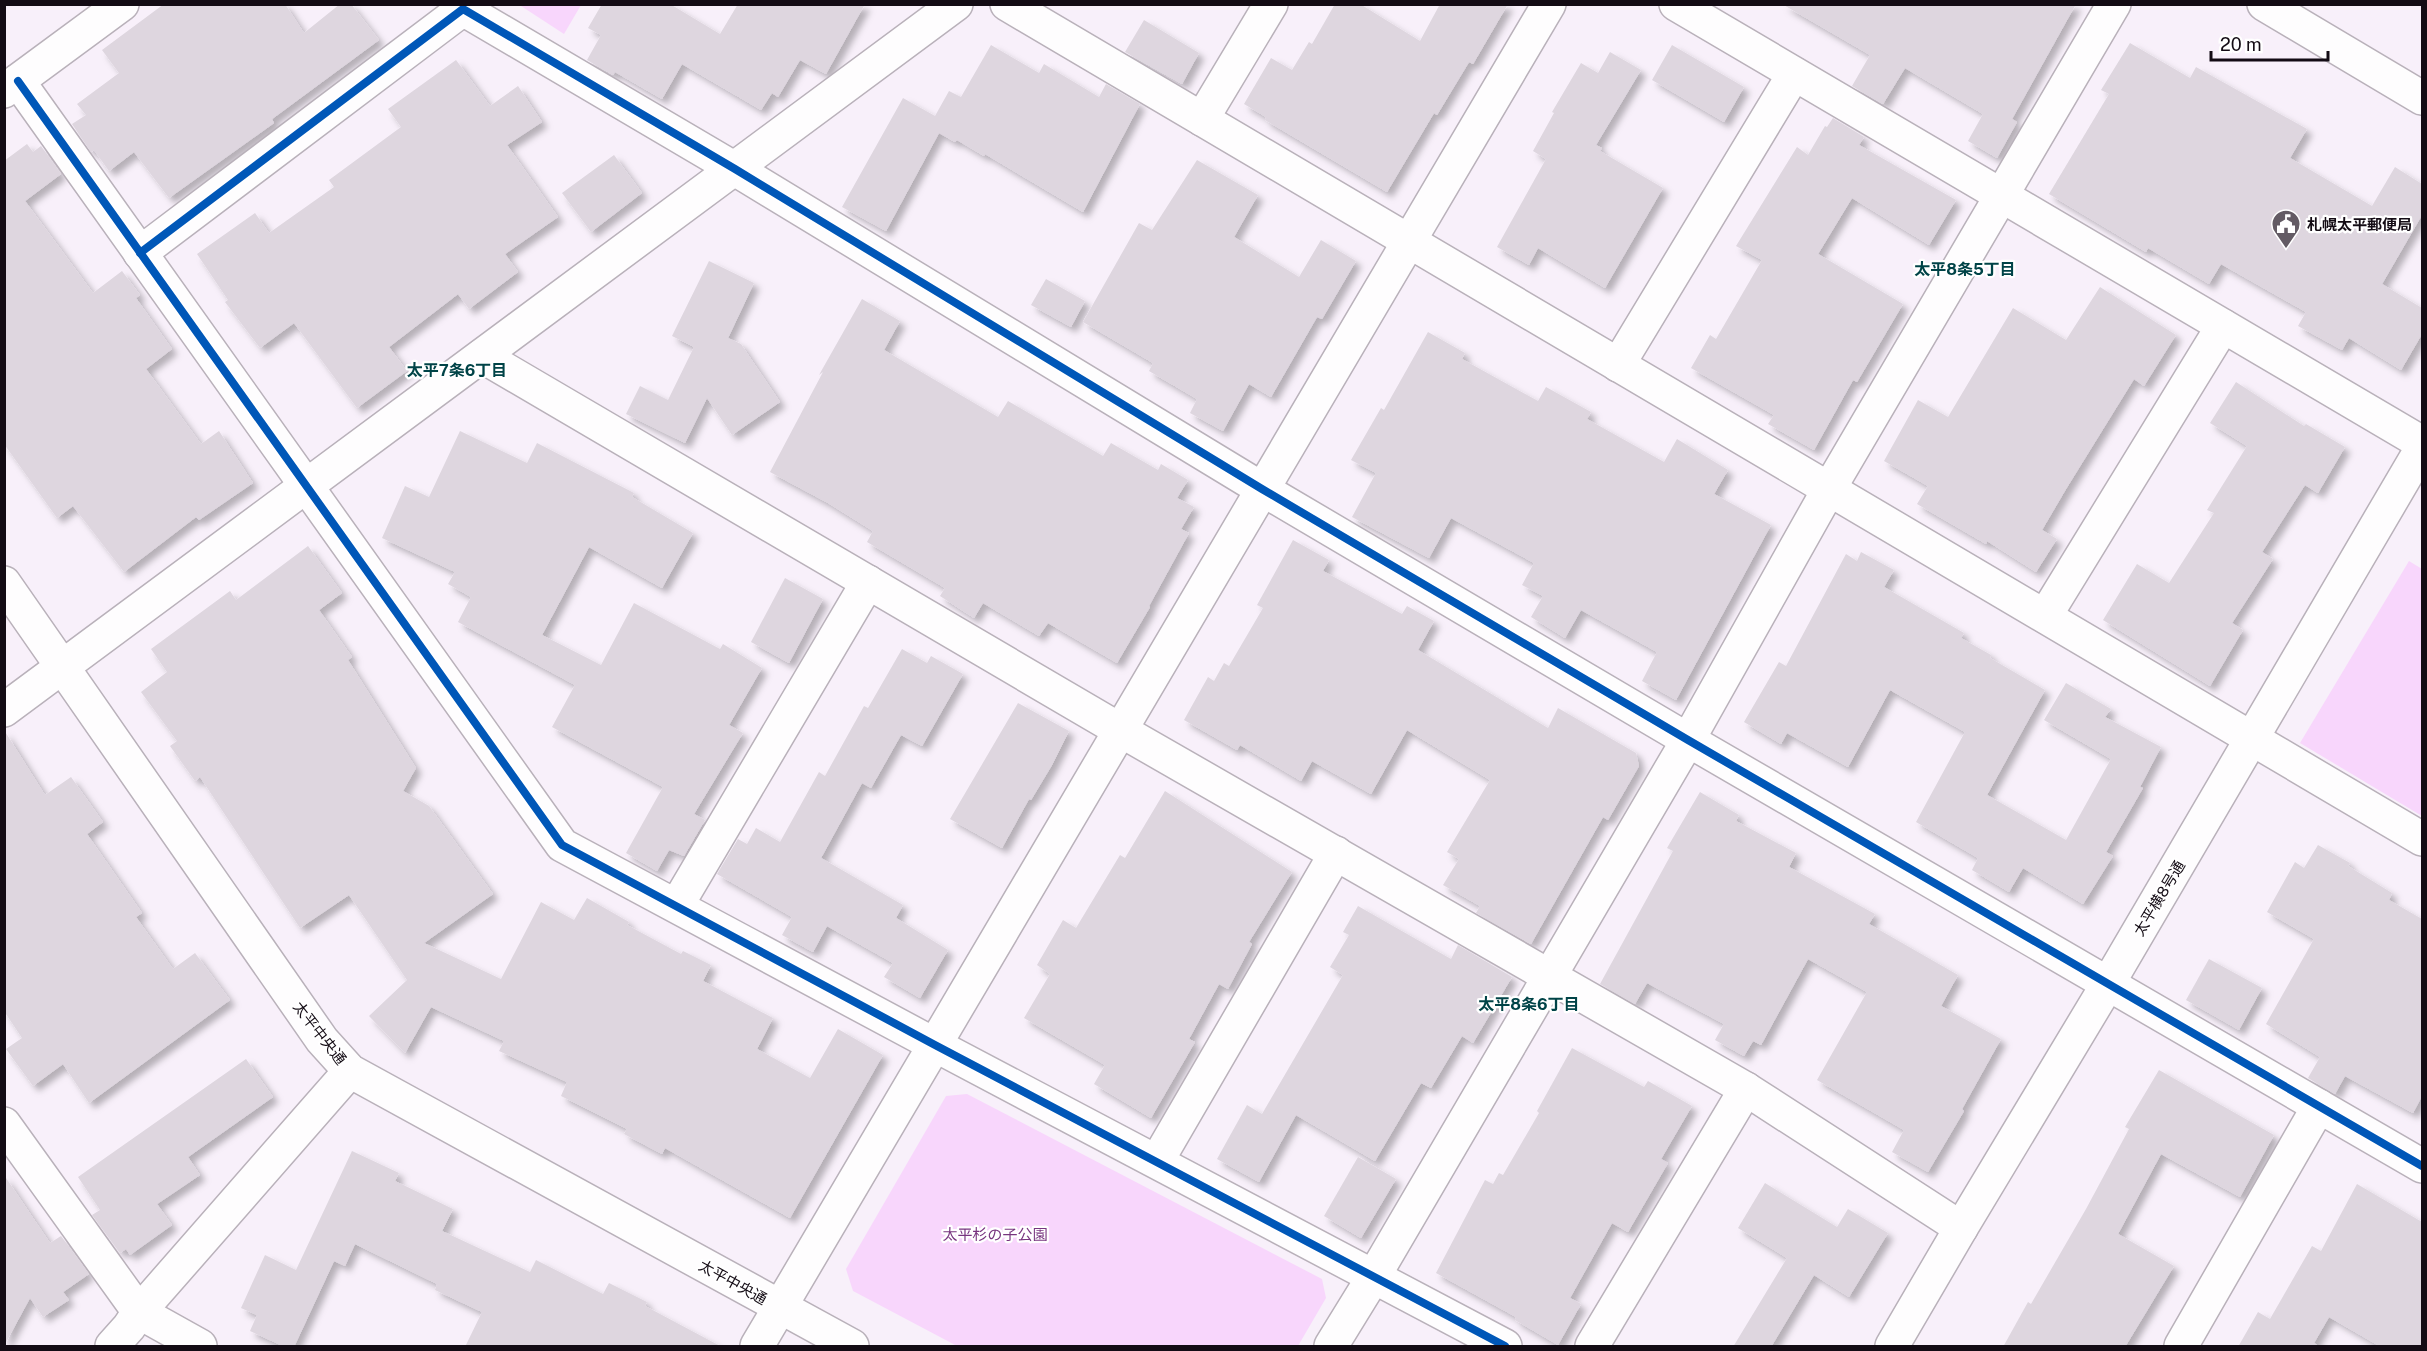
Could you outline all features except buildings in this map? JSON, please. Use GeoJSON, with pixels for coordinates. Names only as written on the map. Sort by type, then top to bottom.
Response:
{"type":"FeatureCollection","features":[{"type":"Feature","properties":{"kind":"street"},"geometry":{"type":"LineString","coordinates":[[122,4],[11,86],[140,252],[562,845],[1505,1347]]}},
{"type":"Feature","properties":{"kind":"street"},"geometry":{"type":"LineString","coordinates":[[4,710],[956,4]]}},
{"type":"Feature","properties":{"kind":"street"},"geometry":{"type":"LineString","coordinates":[[1007,4],[2422,838]]}},
{"type":"Feature","properties":{"kind":"street"},"geometry":{"type":"LineString","coordinates":[[1202,119],[1271,4]]}},
{"type":"Feature","properties":{"kind":"street"},"geometry":{"type":"LineString","coordinates":[[757,1347],[1549,4]]}},
{"type":"Feature","properties":{"kind":"street"},"geometry":{"type":"LineString","coordinates":[[1676,4],[2223,326],[2422,446]]}},
{"type":"Feature","properties":{"kind":"street"},"geometry":{"type":"LineString","coordinates":[[1331,1347],[1688,740],[1829,489],[2003,197],[2114,4]]}},
{"type":"Feature","properties":{"kind":"street"},"geometry":{"type":"LineString","coordinates":[[2264,4],[2422,98]]}},
{"type":"Feature","properties":{"kind":"street"},"geometry":{"type":"LineString","coordinates":[[140,252],[463,9],[735,169],[1262,489],[1688,740],[2109,982],[2422,1166]]}},
{"type":"Feature","properties":{"kind":"street"},"geometry":{"type":"LineString","coordinates":[[1618,365],[1794,74]]}},
{"type":"Feature","properties":{"kind":"street"},"geometry":{"type":"LineString","coordinates":[[2045,616],[2223,326]]}},
{"type":"Feature","properties":{"kind":"street"},"geometry":{"type":"LineString","coordinates":[[482,356],[1120,730],[1746,1089],[1961,1228]]}},
{"type":"Feature","properties":{"kind":"street","name":"太平横8号通"},"geometry":{"type":"LineString","coordinates":[[1892,1347],[2253,738],[2422,446]]}},
{"type":"Feature","properties":{"kind":"street"},"geometry":{"type":"LineString","coordinates":[[677,906],[868,582]]}},
{"type":"Feature","properties":{"kind":"street","name":"太平中央通"},"geometry":{"type":"LineString","coordinates":[[4,583],[322,1040],[350,1071],[852,1347]]}},
{"type":"Feature","properties":{"kind":"street"},"geometry":{"type":"LineString","coordinates":[[1157,1161],[1336,853]]}},
{"type":"Feature","properties":{"kind":"street"},"geometry":{"type":"LineString","coordinates":[[112,1347],[139,1312],[350,1071]]}},
{"type":"Feature","properties":{"kind":"street"},"geometry":{"type":"LineString","coordinates":[[1592,1347],[1746,1089]]}},
{"type":"Feature","properties":{"kind":"street"},"geometry":{"type":"LineString","coordinates":[[2181,1347],[2319,1106]]}},
{"type":"Feature","properties":{"kind":"street"},"geometry":{"type":"LineString","coordinates":[[4,1124],[139,1312],[200,1347]]}},
{"type":"Feature","properties":{"kind":"green space"},"geometry":{"type":"Polygon","coordinates":[[[518,4],[581,4],[581,5],[564,34],[518,4]]]}},
{"type":"Feature","properties":{"kind":"green space"},"geometry":{"type":"Polygon","coordinates":[[[2409,561],[2422,569],[2422,816],[2300,743],[2409,561]]]}},
{"type":"Feature","properties":{"kind":"green space","name":"太平杉の子公園"},"geometry":{"type":"Polygon","coordinates":[[[967,1094],[1322,1279],[1326,1298],[1298,1346],[957,1346],[853,1291],[846,1269],[946,1096],[967,1094]]]}},
{"type":"Feature","properties":{"kind":"cycle path"},"geometry":{"type":"LineString","coordinates":[[140,253],[463,9],[735,169],[1262,489],[1688,740],[2422,1166]]}},
{"type":"Feature","properties":{"kind":"cycle path"},"geometry":{"type":"LineString","coordinates":[[18,81],[562,845],[1505,1346]]}},
{"type":"Feature","properties":{"kind":"place","name":"札幌太平郵便局"},"geometry":{"type":"Point","coordinates":[2286,250]}},
{"type":"Feature","properties":{"kind":"district","name":"太平8条5丁目"},"geometry":{"type":"Point","coordinates":[1965,269]}},
{"type":"Feature","properties":{"kind":"district","name":"太平7条6丁目"},"geometry":{"type":"Point","coordinates":[457,370]}},
{"type":"Feature","properties":{"kind":"district","name":"太平8条6丁目"},"geometry":{"type":"Point","coordinates":[1529,1004]}}]}
